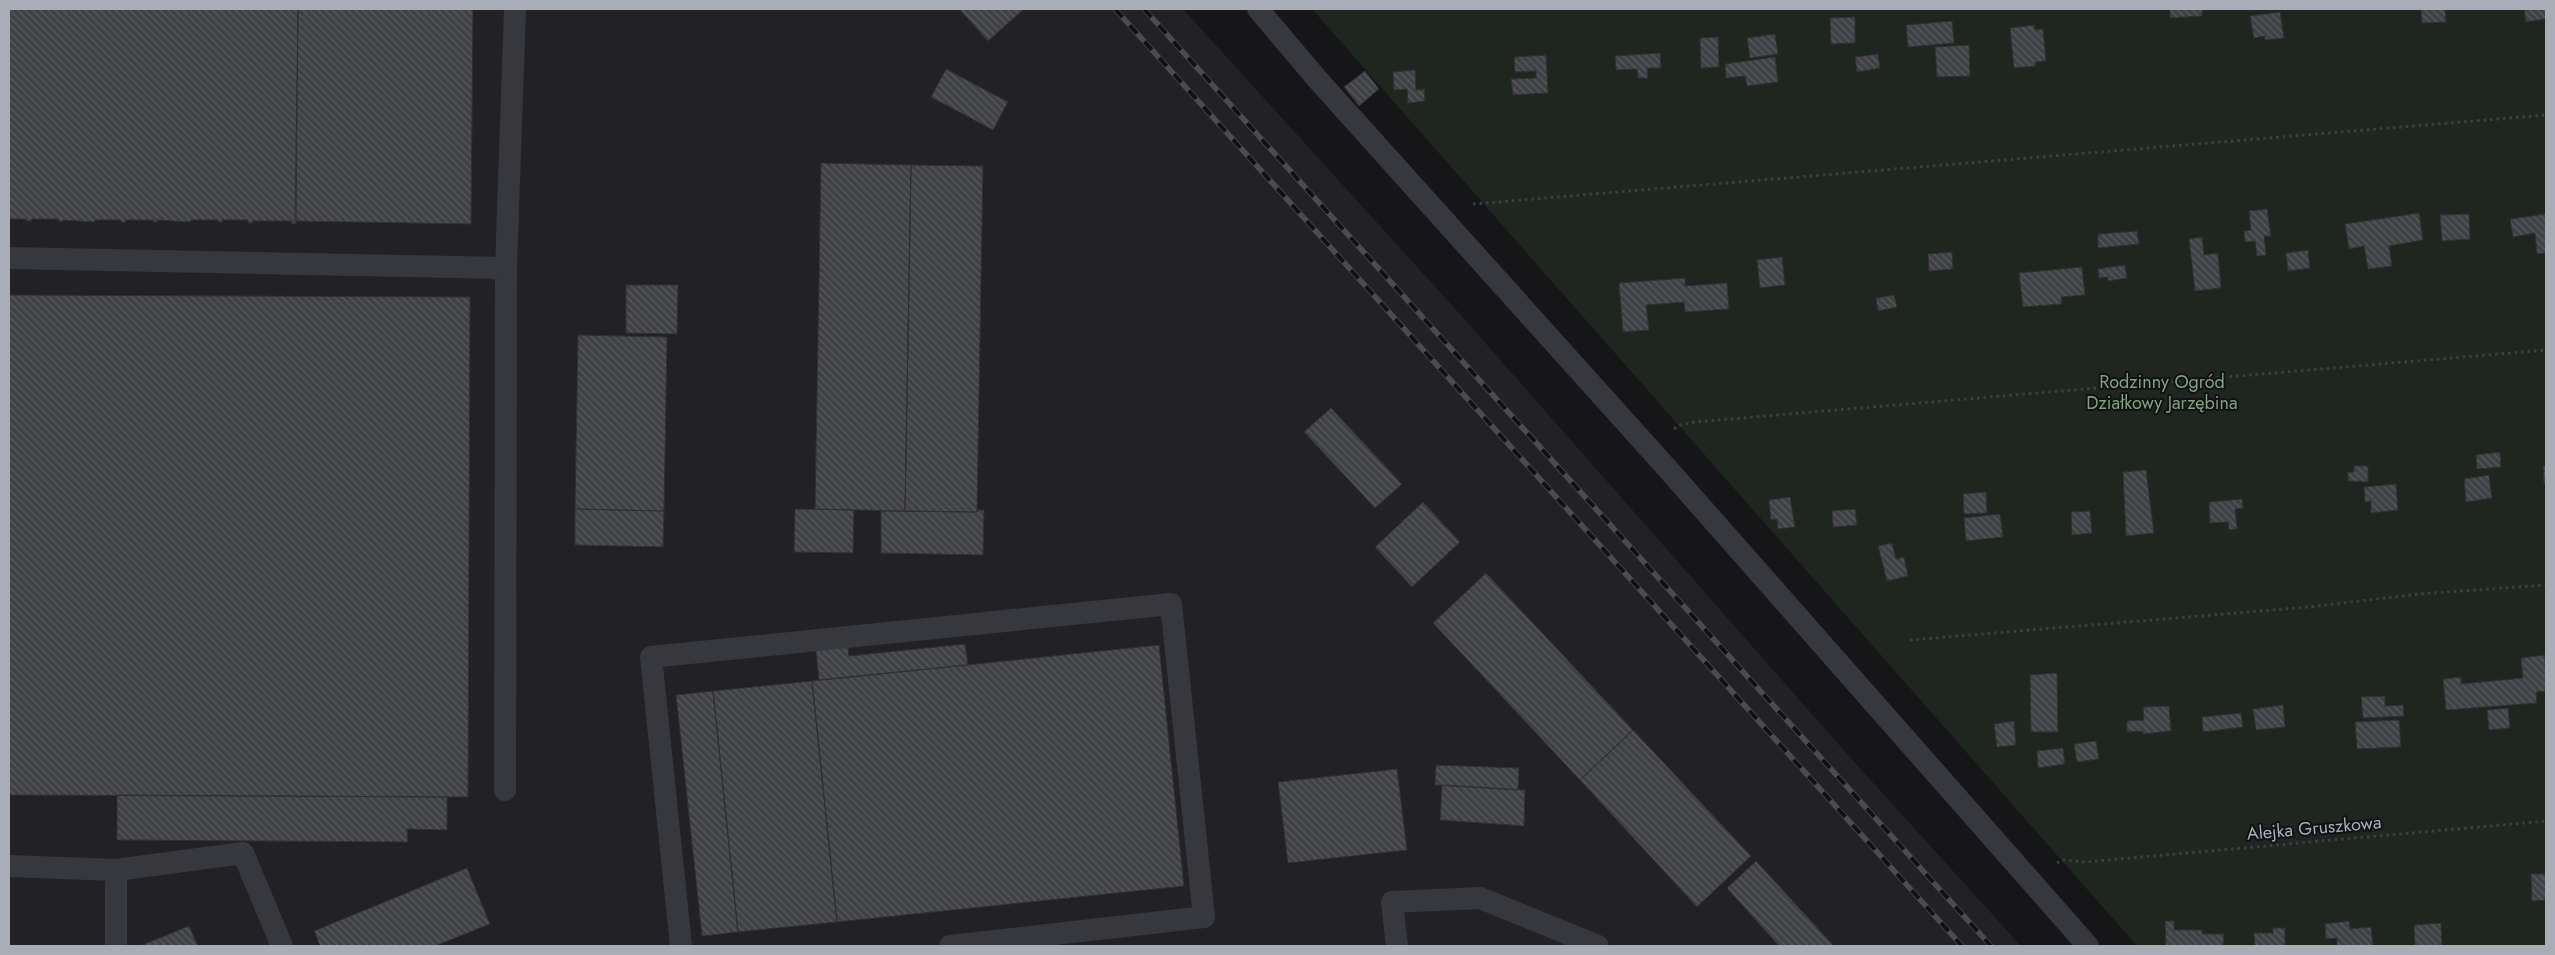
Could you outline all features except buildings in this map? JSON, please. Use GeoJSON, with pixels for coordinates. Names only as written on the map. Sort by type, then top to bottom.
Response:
{"type":"FeatureCollection","features":[{"type":"Feature","properties":{"kind":"lane"},"geometry":{"type":"LineString","coordinates":[[505,790],[506,268],[515,9]]}},
{"type":"Feature","properties":{"kind":"lane"},"geometry":{"type":"LineString","coordinates":[[1258,9],[1318,80],[1666,467],[2088,946]]}},
{"type":"Feature","properties":{"kind":"lane"},"geometry":{"type":"LineString","coordinates":[[9,258],[506,268]]}},
{"type":"Feature","properties":{"kind":"lane"},"geometry":{"type":"LineString","coordinates":[[682,946],[651,657],[1171,604],[1204,918],[950,946]]}},
{"type":"Feature","properties":{"kind":"lane"},"geometry":{"type":"LineString","coordinates":[[9,866],[116,870],[243,853],[282,946]]}},
{"type":"Feature","properties":{"kind":"lane"},"geometry":{"type":"LineString","coordinates":[[116,870],[116,946]]}},
{"type":"Feature","properties":{"kind":"lane"},"geometry":{"type":"LineString","coordinates":[[1397,946],[1392,902],[1480,898],[1598,946]]}},
{"type":"Feature","properties":{"kind":"path"},"geometry":{"type":"LineString","coordinates":[[1498,203],[2546,115]]}},
{"type":"Feature","properties":{"kind":"path"},"geometry":{"type":"LineString","coordinates":[[1695,422],[2546,350]]}},
{"type":"Feature","properties":{"kind":"path"},"geometry":{"type":"LineString","coordinates":[[1910,640],[2309,607],[2419,594],[2546,585]]}},
{"type":"Feature","properties":{"kind":"path","name":"Alejka Gruszkowa"},"geometry":{"type":"LineString","coordinates":[[2085,862],[2546,821]]}},
{"type":"Feature","properties":{"kind":"shaded area"},"geometry":{"type":"Polygon","coordinates":[[[9,9],[1183,9],[1459,313],[1848,755],[2021,946],[9,946],[9,9]]]}},
{"type":"Feature","properties":{"kind":"green space","name":"Rodzinny Ogród Działkowy Jarzębina"},"geometry":{"type":"Polygon","coordinates":[[[1312,9],[2546,9],[2546,946],[2137,946],[1312,9]]]}},
{"type":"Feature","properties":{"kind":"railway"},"geometry":{"type":"LineString","coordinates":[[1115,9],[1962,946]]}},
{"type":"Feature","properties":{"kind":"railway"},"geometry":{"type":"LineString","coordinates":[[1144,9],[1991,946]]}}]}
